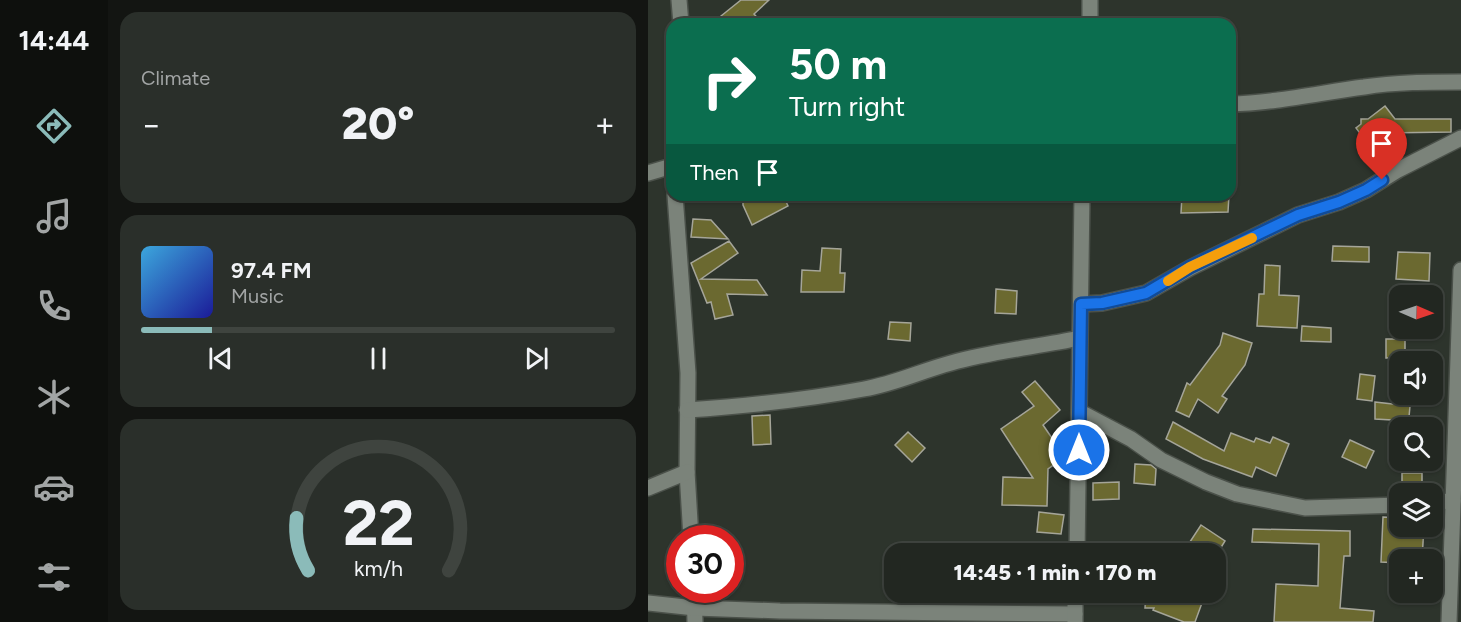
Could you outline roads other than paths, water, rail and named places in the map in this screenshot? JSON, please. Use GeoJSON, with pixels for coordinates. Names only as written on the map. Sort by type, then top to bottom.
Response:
{"type":"FeatureCollection","features":[{"type":"Feature","properties":{"kind":"street"},"geometry":{"type":"LineString","coordinates":[[680,0],[681,18]]}},
{"type":"Feature","properties":{"kind":"street"},"geometry":{"type":"LineString","coordinates":[[1090,0],[1090,18]]}},
{"type":"Feature","properties":{"kind":"street"},"geometry":{"type":"LineString","coordinates":[[1236,103],[1308,97],[1364,87],[1461,82]]}},
{"type":"Feature","properties":{"kind":"street"},"geometry":{"type":"LineString","coordinates":[[1081,304],[1102,303],[1146,293],[1190,267],[1298,215],[1339,202],[1366,190],[1398,170],[1461,138]]}},
{"type":"Feature","properties":{"kind":"street"},"geometry":{"type":"LineString","coordinates":[[648,173],[666,168]]}},
{"type":"Feature","properties":{"kind":"street"},"geometry":{"type":"LineString","coordinates":[[675,201],[688,372],[687,472],[690,525]]}},
{"type":"Feature","properties":{"kind":"street"},"geometry":{"type":"LineString","coordinates":[[1077,543],[1082,201]]}},
{"type":"Feature","properties":{"kind":"street"},"geometry":{"type":"LineString","coordinates":[[1449,622],[1456,523],[1453,501],[1461,270]]}},
{"type":"Feature","properties":{"kind":"street"},"geometry":{"type":"LineString","coordinates":[[687,410],[802,399],[863,389],[896,382],[961,360],[1080,338]]}},
{"type":"Feature","properties":{"kind":"street"},"geometry":{"type":"LineString","coordinates":[[1080,412],[1131,439],[1161,460],[1237,494],[1305,508],[1389,505]]}},
{"type":"Feature","properties":{"kind":"street"},"geometry":{"type":"LineString","coordinates":[[648,488],[687,472]]}},
{"type":"Feature","properties":{"kind":"street"},"geometry":{"type":"LineString","coordinates":[[1443,501],[1453,501]]}},
{"type":"Feature","properties":{"kind":"street"},"geometry":{"type":"LineString","coordinates":[[648,603],[695,615],[780,611],[1075,618],[1076,603]]}}]}
